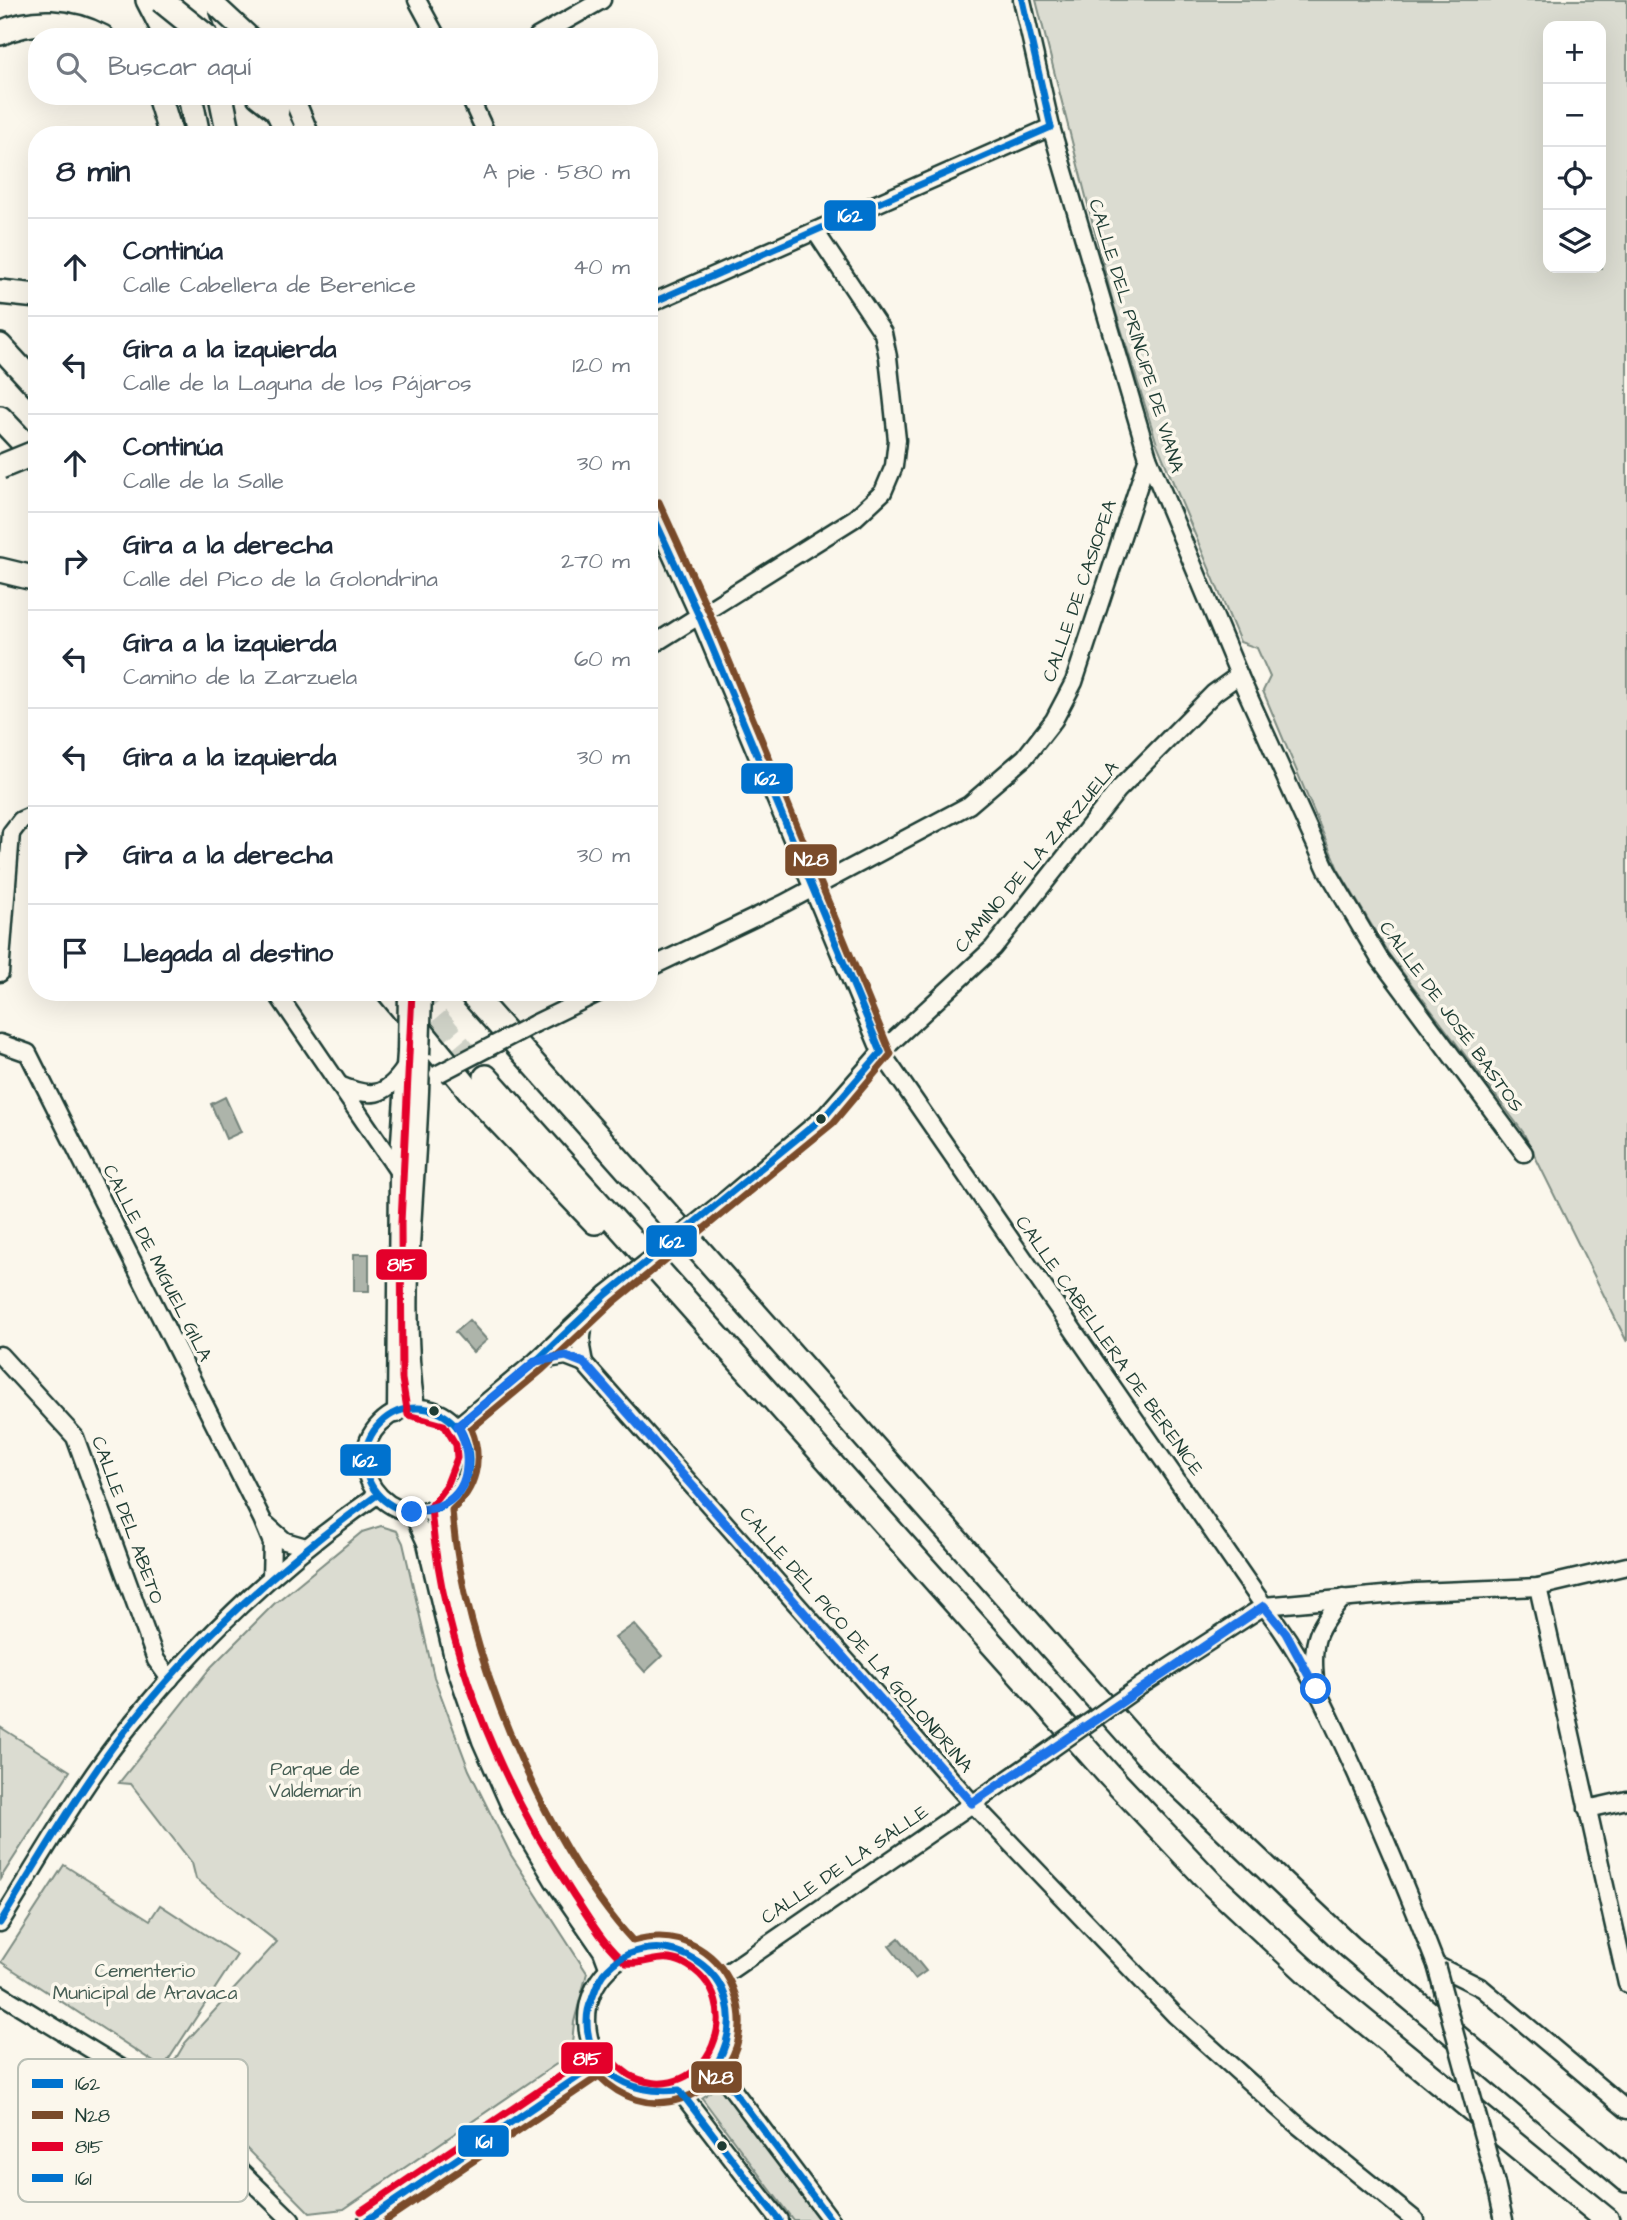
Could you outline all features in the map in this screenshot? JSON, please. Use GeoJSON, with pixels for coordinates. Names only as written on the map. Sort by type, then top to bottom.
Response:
{"type":"FeatureCollection","features":[{"type":"Feature","properties":{"kind":"highway"},"geometry":{"type":"LineString","coordinates":[[148,0],[162,28]]}},
{"type":"Feature","properties":{"kind":"highway"},"geometry":{"type":"LineString","coordinates":[[161,0],[195,28]]}},
{"type":"Feature","properties":{"kind":"highway"},"geometry":{"type":"LineString","coordinates":[[192,0],[203,28]]}},
{"type":"Feature","properties":{"kind":"highway"},"geometry":{"type":"LineString","coordinates":[[0,33],[43,22],[81,28]]}},
{"type":"Feature","properties":{"kind":"highway"},"geometry":{"type":"LineString","coordinates":[[162,105],[168,126]]}},
{"type":"Feature","properties":{"kind":"highway"},"geometry":{"type":"LineString","coordinates":[[192,105],[196,126]]}},
{"type":"Feature","properties":{"kind":"highway"},"geometry":{"type":"LineString","coordinates":[[223,105],[227,126]]}},
{"type":"Feature","properties":{"kind":"highway"},"geometry":{"type":"LineString","coordinates":[[0,292],[28,295]]}},
{"type":"Feature","properties":{"kind":"highway"},"geometry":{"type":"LineString","coordinates":[[0,346],[28,376]]}},
{"type":"Feature","properties":{"kind":"highway"},"geometry":{"type":"LineString","coordinates":[[0,418],[28,448]]}},
{"type":"Feature","properties":{"kind":"highway"},"geometry":{"type":"LineString","coordinates":[[0,467],[28,456]]}},
{"type":"Feature","properties":{"kind":"highway"},"geometry":{"type":"LineString","coordinates":[[0,570],[28,577]]}},
{"type":"Feature","properties":{"kind":"highway"},"geometry":{"type":"LineString","coordinates":[[396,1001],[471,1093],[862,1500]]}},
{"type":"Feature","properties":{"kind":"highway"},"geometry":{"type":"LineString","coordinates":[[477,1001],[1147,1755],[1350,1947],[1627,2180]]}},
{"type":"Feature","properties":{"kind":"highway"},"geometry":{"type":"LineString","coordinates":[[486,1077],[1110,1776],[1213,1885],[1325,1989],[1607,2220]]}},
{"type":"Feature","properties":{"kind":"main road"},"geometry":{"type":"LineString","coordinates":[[210,0],[240,28]]}},
{"type":"Feature","properties":{"kind":"main road"},"geometry":{"type":"LineString","coordinates":[[276,105],[284,126]]}},
{"type":"Feature","properties":{"kind":"main road"},"geometry":{"type":"LineString","coordinates":[[279,105],[300,126]]}},
{"type":"Feature","properties":{"kind":"street"},"geometry":{"type":"LineString","coordinates":[[417,0],[432,28]]}},
{"type":"Feature","properties":{"kind":"street"},"geometry":{"type":"LineString","coordinates":[[553,28],[602,0]]}},
{"type":"Feature","properties":{"kind":"street","name":"CALLE DEL PRÍNCIPE DE VIANA"},"geometry":{"type":"LineString","coordinates":[[1022,0],[1051,127],[1148,457],[1239,675]]}},
{"type":"Feature","properties":{"kind":"street"},"geometry":{"type":"LineString","coordinates":[[473,105],[483,126]]}},
{"type":"Feature","properties":{"kind":"street"},"geometry":{"type":"LineString","coordinates":[[658,300],[1051,127]]}},
{"type":"Feature","properties":{"kind":"street"},"geometry":{"type":"LineString","coordinates":[[658,642],[855,518],[883,492],[894,467],[897,439],[883,333],[816,231]]}},
{"type":"Feature","properties":{"kind":"street","name":"CALLE DE CASIOPEA"},"geometry":{"type":"LineString","coordinates":[[658,964],[811,888],[969,805],[1025,757],[1054,720],[1074,682],[1148,457]]}},
{"type":"Feature","properties":{"kind":"street","name":"CALLE CABELLERA DE BERENICE"},"geometry":{"type":"LineString","coordinates":[[658,526],[699,616],[881,1052],[1264,1606],[1286,1633],[1316,1689],[1400,1868],[1436,1965],[1504,2220]]}},
{"type":"Feature","properties":{"kind":"street","name":"CAMINO DE LA ZARZUELA"},"geometry":{"type":"LineString","coordinates":[[458,1426],[536,1361],[607,1294],[723,1202],[826,1115],[881,1052],[993,948],[1118,790],[1214,693],[1239,675]]}},
{"type":"Feature","properties":{"kind":"street","name":"CALLE DE JOSÉ BASTOS"},"geometry":{"type":"LineString","coordinates":[[1239,675],[1327,870],[1379,958],[1524,1153]]}},
{"type":"Feature","properties":{"kind":"street"},"geometry":{"type":"LineString","coordinates":[[0,973],[11,833],[21,820],[28,817]]}},
{"type":"Feature","properties":{"kind":"street"},"geometry":{"type":"LineString","coordinates":[[282,1001],[398,1171]]}},
{"type":"Feature","properties":{"kind":"street"},"geometry":{"type":"LineString","coordinates":[[408,1001],[411,1059],[421,1081],[411,1223],[412,1379],[416,1408]]}},
{"type":"Feature","properties":{"kind":"street"},"geometry":{"type":"LineString","coordinates":[[396,1414],[398,1171],[404,1086],[421,1001]]}},
{"type":"Feature","properties":{"kind":"street"},"geometry":{"type":"LineString","coordinates":[[404,1086],[438,1074],[581,1001]]}},
{"type":"Feature","properties":{"kind":"street","name":"CALLE DE MIGUEL GILA"},"geometry":{"type":"LineString","coordinates":[[0,1043],[28,1053],[262,1519],[272,1543],[271,1577]]}},
{"type":"Feature","properties":{"kind":"street"},"geometry":{"type":"LineString","coordinates":[[339,1085],[361,1094],[387,1088],[411,1059]]}},
{"type":"Feature","properties":{"kind":"street"},"geometry":{"type":"LineString","coordinates":[[361,1117],[362,1102],[368,1094]]}},
{"type":"Feature","properties":{"kind":"street"},"geometry":{"type":"LineString","coordinates":[[584,1317],[581,1347],[584,1363]]}},
{"type":"Feature","properties":{"kind":"street","name":"CALLE DEL ABETO"},"geometry":{"type":"LineString","coordinates":[[0,1355],[75,1437],[156,1660],[170,1679]]}},
{"type":"Feature","properties":{"kind":"street"},"geometry":{"type":"LineString","coordinates":[[536,1361],[566,1356],[584,1363]]}},
{"type":"Feature","properties":{"kind":"street","name":"CALLE DEL PICO DE LA GOLONDRINA"},"geometry":{"type":"LineString","coordinates":[[584,1363],[972,1803],[1175,2015],[1294,2122],[1415,2220]]}},
{"type":"Feature","properties":{"kind":"street"},"geometry":{"type":"LineString","coordinates":[[416,1408],[435,1410],[458,1426],[467,1442],[468,1471],[455,1494],[441,1506],[412,1512],[393,1507],[377,1495],[365,1471],[367,1444],[382,1421],[405,1409],[416,1408]]}},
{"type":"Feature","properties":{"kind":"street"},"geometry":{"type":"LineString","coordinates":[[0,1923],[93,1776],[131,1724],[170,1679],[271,1577],[306,1547],[377,1495]]}},
{"type":"Feature","properties":{"kind":"street"},"geometry":{"type":"LineString","coordinates":[[441,1506],[442,1540],[472,1660],[498,1734],[528,1802],[555,1847],[617,1940],[630,1953]]}},
{"type":"Feature","properties":{"kind":"street"},"geometry":{"type":"LineString","coordinates":[[412,1512],[426,1543],[455,1666],[481,1741],[512,1811],[553,1880],[602,1951],[608,1967]]}},
{"type":"Feature","properties":{"kind":"street","name":"CALLE DE MIGUEL GILA"},"geometry":{"type":"LineString","coordinates":[[262,1519],[285,1541],[306,1547]]}},
{"type":"Feature","properties":{"kind":"street"},"geometry":{"type":"LineString","coordinates":[[1264,1606],[1343,1598],[1538,1587],[1627,1566]]}},
{"type":"Feature","properties":{"kind":"street"},"geometry":{"type":"LineString","coordinates":[[1538,1587],[1627,1984]]}},
{"type":"Feature","properties":{"kind":"street"},"geometry":{"type":"LineString","coordinates":[[1316,1689],[1312,1648],[1318,1630],[1343,1598]]}},
{"type":"Feature","properties":{"kind":"street","name":"CALLE DE LA SALLE"},"geometry":{"type":"LineString","coordinates":[[718,1979],[1142,1685],[1264,1606]]}},
{"type":"Feature","properties":{"kind":"street"},"geometry":{"type":"LineString","coordinates":[[1587,1809],[1627,1800]]}},
{"type":"Feature","properties":{"kind":"street"},"geometry":{"type":"LineString","coordinates":[[656,1947],[690,1954],[718,1979],[730,2008],[729,2037],[718,2062],[702,2078],[679,2090],[656,2093],[625,2085],[600,2062],[589,2040],[586,2018],[593,1990],[608,1967],[630,1953],[656,1947]]}},
{"type":"Feature","properties":{"kind":"street"},"geometry":{"type":"LineString","coordinates":[[1436,1965],[1482,1988],[1627,2110]]}},
{"type":"Feature","properties":{"kind":"street"},"geometry":{"type":"LineString","coordinates":[[0,1994],[107,2059]]}},
{"type":"Feature","properties":{"kind":"street"},"geometry":{"type":"LineString","coordinates":[[366,2220],[600,2062]]}},
{"type":"Feature","properties":{"kind":"street"},"geometry":{"type":"LineString","coordinates":[[718,2062],[724,2078],[831,2220]]}},
{"type":"Feature","properties":{"kind":"street"},"geometry":{"type":"LineString","coordinates":[[679,2090],[779,2220]]}},
{"type":"Feature","properties":{"kind":"street"},"geometry":{"type":"LineString","coordinates":[[248,2178],[291,2220]]}},
{"type":"Feature","properties":{"kind":"green space"},"geometry":{"type":"Polygon","coordinates":[[[1036,0],[1627,0],[1627,1342],[1523,1132],[1388,953],[1338,869],[1263,691],[1270,677],[1257,648],[1240,642],[1157,444],[1113,303],[1036,0]]]}},
{"type":"Feature","properties":{"kind":"green space","name":"Parque de Valdemarín"},"geometry":{"type":"Polygon","coordinates":[[[381,1526],[397,1531],[403,1543],[434,1677],[469,1770],[511,1855],[587,1973],[574,2022],[571,2054],[344,2209],[310,2213],[248,2150],[248,2059],[176,2059],[185,2043],[277,1942],[196,1879],[192,1863],[131,1784],[119,1783],[211,1667],[274,1604],[362,1532],[381,1526]]]}},
{"type":"Feature","properties":{"kind":"green space"},"geometry":{"type":"Polygon","coordinates":[[[0,1727],[70,1771],[0,1879],[0,1727]]]}},
{"type":"Feature","properties":{"kind":"green space","name":"Cementerio Municipal de Aravaca"},"geometry":{"type":"Polygon","coordinates":[[[64,1865],[150,1920],[160,1905],[237,1955],[169,2059],[149,2059],[1,1962],[64,1865]]]}},
{"type":"Feature","properties":{"kind":"green space"},"geometry":{"type":"Polygon","coordinates":[[[719,2085],[819,2220],[793,2220],[702,2098],[719,2085]]]}},
{"type":"Feature","properties":{"kind":"shaded area"},"geometry":{"type":"Polygon","coordinates":[[[225,1097],[241,1132],[226,1139],[211,1104],[225,1097]]]}},
{"type":"Feature","properties":{"kind":"shaded area"},"geometry":{"type":"Polygon","coordinates":[[[354,1254],[369,1254],[369,1291],[354,1291],[354,1254]]]}},
{"type":"Feature","properties":{"kind":"shaded area"},"geometry":{"type":"Polygon","coordinates":[[[469,1320],[487,1340],[473,1352],[455,1332],[469,1320]]]}},
{"type":"Feature","properties":{"kind":"shaded area"},"geometry":{"type":"Polygon","coordinates":[[[634,1624],[662,1656],[645,1672],[615,1638],[634,1624]]]}},
{"type":"Feature","properties":{"kind":"shaded area"},"geometry":{"type":"Polygon","coordinates":[[[899,1938],[926,1971],[915,1979],[889,1946],[899,1938]]]}},
{"type":"Feature","properties":{"kind":"tunnel"},"geometry":{"type":"LineString","coordinates":[[423,1001],[486,1077]]}},
{"type":"Feature","properties":{"kind":"transit line","name":"162"},"geometry":{"type":"LineString","coordinates":[[1022,0],[1051,127]]}},
{"type":"Feature","properties":{"kind":"transit line","name":"162"},"geometry":{"type":"LineString","coordinates":[[658,300],[1051,127]]}},
{"type":"Feature","properties":{"kind":"transit line","name":"N28"},"geometry":{"type":"LineString","coordinates":[[386,2220],[599,2076],[626,2096],[647,2102],[681,2099],[714,2080],[733,2054],[740,2025],[735,1995],[721,1968],[698,1948],[668,1938],[633,1941],[600,1899],[568,1850],[538,1796],[512,1739],[490,1679],[472,1620],[459,1563],[452,1510],[467,1493],[475,1473],[477,1451],[471,1429],[543,1369],[614,1302],[833,1123],[891,1054],[709,612],[659,502]]}},
{"type":"Feature","properties":{"kind":"transit line","name":"162"},"geometry":{"type":"LineString","coordinates":[[658,527],[699,616],[881,1052]]}},
{"type":"Feature","properties":{"kind":"transit line","name":"815"},"geometry":{"type":"LineString","coordinates":[[361,2211],[596,2052],[605,2053],[633,2077],[659,2083],[682,2078],[700,2065],[712,2046],[718,2024],[716,2001],[704,1980],[683,1963],[667,1959],[626,1963],[597,1931],[522,1807],[478,1710],[461,1659],[447,1608],[431,1506],[446,1486],[457,1458],[456,1445],[444,1425],[408,1415],[402,1379],[401,1223],[412,1001]]}},
{"type":"Feature","properties":{"kind":"transit line","name":"162"},"geometry":{"type":"LineString","coordinates":[[458,1426],[536,1361],[607,1294],[826,1115],[881,1052]]}},
{"type":"Feature","properties":{"kind":"transit line","name":"162"},"geometry":{"type":"LineString","coordinates":[[417,1408],[437,1412],[454,1423],[465,1440],[469,1460],[465,1480],[454,1497],[437,1508],[417,1512],[397,1508],[380,1497],[369,1480],[365,1460],[369,1440],[380,1423],[397,1412],[417,1408]]}},
{"type":"Feature","properties":{"kind":"transit line","name":"162"},"geometry":{"type":"LineString","coordinates":[[0,1923],[97,1769],[170,1677],[269,1580],[377,1495]]}},
{"type":"Feature","properties":{"kind":"transit line","name":"161"},"geometry":{"type":"LineString","coordinates":[[779,2220],[679,2090],[634,2086],[614,2076],[598,2060],[591,2046],[588,2030],[589,2006],[603,1974],[624,1956],[649,1949],[674,1951],[697,1961],[715,1978],[727,2002],[729,2030],[718,2062],[724,2078],[831,2220]]}},
{"type":"Feature","properties":{"kind":"transit line","name":"161"},"geometry":{"type":"LineString","coordinates":[[367,2220],[600,2062]]}},
{"type":"Feature","properties":{"kind":"route"},"geometry":{"type":"LineString","coordinates":[[412,1512],[441,1506],[463,1484],[469,1457],[467,1442],[458,1426],[536,1361],[566,1356],[584,1363],[972,1803],[1142,1685],[1264,1606],[1286,1633],[1316,1689]]}}]}
